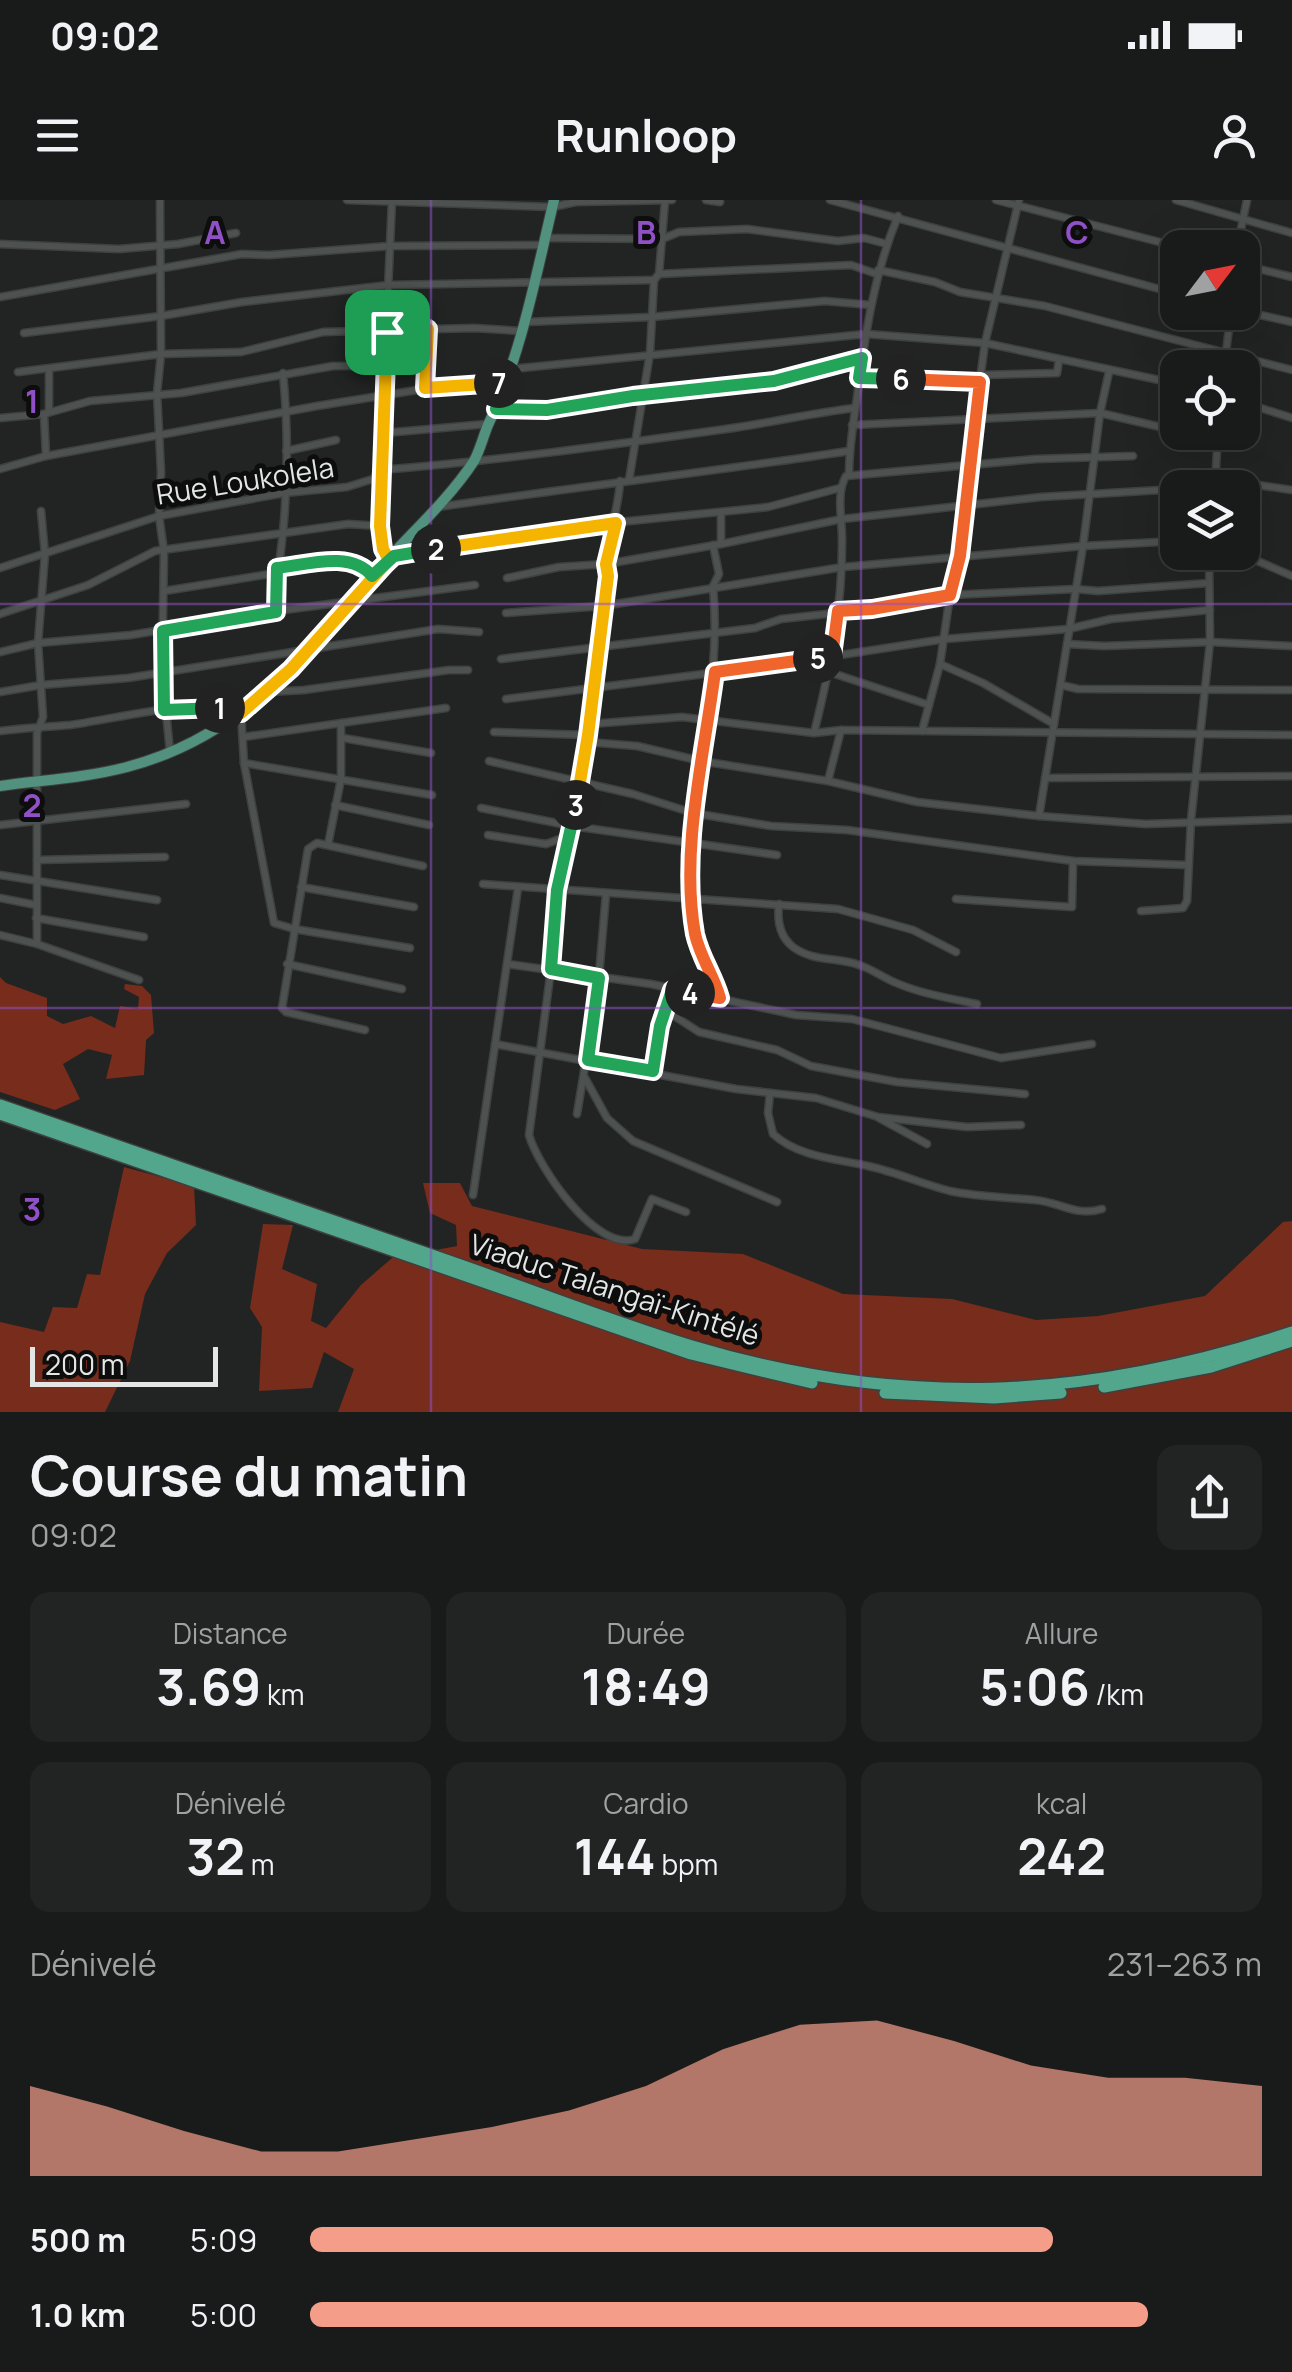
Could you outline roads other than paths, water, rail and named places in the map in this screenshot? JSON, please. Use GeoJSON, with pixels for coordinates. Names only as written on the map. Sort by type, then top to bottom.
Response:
{"type":"FeatureCollection","features":[{"type":"Feature","properties":{"kind":"highway","name":"Viaduc Talangaï-Kintélé"},"geometry":{"type":"LineString","coordinates":[[0,1105],[663,1336],[806,1374],[925,1388],[1068,1385],[1206,1359],[1292,1332]]}},
{"type":"Feature","properties":{"kind":"highway","name":"Viaduc Talangaï-Kintélé"},"geometry":{"type":"LineString","coordinates":[[0,1114],[676,1349],[804,1382],[906,1395],[1018,1396],[1144,1382],[1211,1367],[1292,1341]]}},
{"type":"Feature","properties":{"kind":"main road"},"geometry":{"type":"LineString","coordinates":[[0,786],[104,772],[170,752],[241,713],[308,652],[475,460],[506,383],[553,203]]}},
{"type":"Feature","properties":{"kind":"street"},"geometry":{"type":"LineString","coordinates":[[160,200],[159,516],[164,552],[162,671],[170,752]]}},
{"type":"Feature","properties":{"kind":"street"},"geometry":{"type":"LineString","coordinates":[[347,200],[667,201],[638,441],[624,481],[606,564],[608,576],[588,738],[557,890],[551,969],[529,1124],[532,1146],[586,1221],[604,1235],[628,1242],[638,1235],[652,1199],[686,1212]]}},
{"type":"Feature","properties":{"kind":"street"},"geometry":{"type":"LineString","coordinates":[[392,200],[380,470],[380,526],[383,549],[391,558],[616,523],[768,507],[840,488]]}},
{"type":"Feature","properties":{"kind":"street"},"geometry":{"type":"LineString","coordinates":[[706,200],[720,202]]}},
{"type":"Feature","properties":{"kind":"street"},"geometry":{"type":"LineString","coordinates":[[830,200],[1160,289]]}},
{"type":"Feature","properties":{"kind":"street"},"geometry":{"type":"LineString","coordinates":[[996,200],[1160,242]]}},
{"type":"Feature","properties":{"kind":"street"},"geometry":{"type":"LineString","coordinates":[[1176,200],[1292,233]]}},
{"type":"Feature","properties":{"kind":"street"},"geometry":{"type":"LineString","coordinates":[[1240,230],[1247,200]]}},
{"type":"Feature","properties":{"kind":"street"},"geometry":{"type":"LineString","coordinates":[[922,731],[946,639],[950,595],[960,556],[985,344],[1018,204]]}},
{"type":"Feature","properties":{"kind":"street"},"geometry":{"type":"LineString","coordinates":[[814,734],[838,611],[842,567],[840,488],[849,475],[852,425],[878,272],[898,216]]}},
{"type":"Feature","properties":{"kind":"street"},"geometry":{"type":"LineString","coordinates":[[0,297],[242,254],[270,256],[390,246],[662,238],[680,232],[747,228],[838,241],[864,238],[886,244]]}},
{"type":"Feature","properties":{"kind":"street"},"geometry":{"type":"LineString","coordinates":[[0,244],[119,249],[161,246],[236,232]]}},
{"type":"Feature","properties":{"kind":"street"},"geometry":{"type":"LineString","coordinates":[[24,333],[389,286],[656,277],[851,265],[1224,350]]}},
{"type":"Feature","properties":{"kind":"street"},"geometry":{"type":"LineString","coordinates":[[1260,269],[1292,277]]}},
{"type":"Feature","properties":{"kind":"street"},"geometry":{"type":"LineString","coordinates":[[18,372],[161,354],[242,352],[323,332],[522,326],[825,301],[871,305]]}},
{"type":"Feature","properties":{"kind":"street"},"geometry":{"type":"LineString","coordinates":[[1260,315],[1292,322]]}},
{"type":"Feature","properties":{"kind":"street"},"geometry":{"type":"LineString","coordinates":[[425,388],[428,329]]}},
{"type":"Feature","properties":{"kind":"street"},"geometry":{"type":"LineString","coordinates":[[510,369],[650,353],[726,350],[774,340],[866,334],[985,344],[1160,381]]}},
{"type":"Feature","properties":{"kind":"street"},"geometry":{"type":"LineString","coordinates":[[496,409],[547,410],[774,381],[862,358]]}},
{"type":"Feature","properties":{"kind":"street"},"geometry":{"type":"LineString","coordinates":[[859,378],[1057,374],[1060,360]]}},
{"type":"Feature","properties":{"kind":"street"},"geometry":{"type":"LineString","coordinates":[[1260,360],[1292,370]]}},
{"type":"Feature","properties":{"kind":"street"},"geometry":{"type":"LineString","coordinates":[[0,418],[46,413],[90,402],[181,393],[333,366],[384,366]]}},
{"type":"Feature","properties":{"kind":"street"},"geometry":{"type":"LineString","coordinates":[[46,456],[49,369]]}},
{"type":"Feature","properties":{"kind":"street"},"geometry":{"type":"LineString","coordinates":[[1039,816],[1109,372]]}},
{"type":"Feature","properties":{"kind":"street"},"geometry":{"type":"LineString","coordinates":[[276,612],[286,451],[282,373]]}},
{"type":"Feature","properties":{"kind":"street"},"geometry":{"type":"LineString","coordinates":[[0,468],[46,456],[425,388],[506,383]]}},
{"type":"Feature","properties":{"kind":"street","name":"Rue Loukolela"},"geometry":{"type":"LineString","coordinates":[[0,568],[159,516],[284,493],[348,486],[373,478],[380,470],[638,441],[855,408]]}},
{"type":"Feature","properties":{"kind":"street"},"geometry":{"type":"LineString","coordinates":[[1260,408],[1292,418]]}},
{"type":"Feature","properties":{"kind":"street"},"geometry":{"type":"LineString","coordinates":[[852,425],[1100,413],[1160,427]]}},
{"type":"Feature","properties":{"kind":"street"},"geometry":{"type":"LineString","coordinates":[[384,434],[489,424]]}},
{"type":"Feature","properties":{"kind":"street"},"geometry":{"type":"LineString","coordinates":[[286,451],[336,440]]}},
{"type":"Feature","properties":{"kind":"street"},"geometry":{"type":"LineString","coordinates":[[437,507],[757,467],[849,451]]}},
{"type":"Feature","properties":{"kind":"street"},"geometry":{"type":"LineString","coordinates":[[849,475],[1133,456]]}},
{"type":"Feature","properties":{"kind":"street"},"geometry":{"type":"LineString","coordinates":[[1260,485],[1292,490]]}},
{"type":"Feature","properties":{"kind":"street"},"geometry":{"type":"LineString","coordinates":[[508,578],[842,520],[964,505],[1160,491]]}},
{"type":"Feature","properties":{"kind":"street"},"geometry":{"type":"LineString","coordinates":[[37,944],[38,781],[43,716],[38,643],[45,554],[40,511]]}},
{"type":"Feature","properties":{"kind":"street"},"geometry":{"type":"LineString","coordinates":[[720,998],[698,949],[692,843],[693,813],[715,672],[713,586],[719,574],[721,513]]}},
{"type":"Feature","properties":{"kind":"street"},"geometry":{"type":"LineString","coordinates":[[0,614],[88,585],[155,551],[348,524],[380,526]]}},
{"type":"Feature","properties":{"kind":"street"},"geometry":{"type":"LineString","coordinates":[[506,613],[603,606],[842,567],[1160,543]]}},
{"type":"Feature","properties":{"kind":"street"},"geometry":{"type":"LineString","coordinates":[[164,590],[344,561],[357,563],[372,576]]}},
{"type":"Feature","properties":{"kind":"street"},"geometry":{"type":"LineString","coordinates":[[1260,561],[1292,575]]}},
{"type":"Feature","properties":{"kind":"street"},"geometry":{"type":"LineString","coordinates":[[1142,910],[1182,908],[1186,901],[1210,642],[1210,570]]}},
{"type":"Feature","properties":{"kind":"street"},"geometry":{"type":"LineString","coordinates":[[501,659],[754,628],[774,620],[950,595],[1076,588],[1098,591],[1210,582]]}},
{"type":"Feature","properties":{"kind":"street"},"geometry":{"type":"LineString","coordinates":[[0,652],[38,643],[163,631],[475,585]]}},
{"type":"Feature","properties":{"kind":"street"},"geometry":{"type":"LineString","coordinates":[[506,699],[946,639],[1068,629],[1112,619],[1210,610]]}},
{"type":"Feature","properties":{"kind":"street"},"geometry":{"type":"LineString","coordinates":[[0,692],[128,678],[438,629],[479,632]]}},
{"type":"Feature","properties":{"kind":"street"},"geometry":{"type":"LineString","coordinates":[[1066,644],[1210,642],[1292,646]]}},
{"type":"Feature","properties":{"kind":"street"},"geometry":{"type":"LineString","coordinates":[[940,664],[983,683],[1054,728]]}},
{"type":"Feature","properties":{"kind":"street"},"geometry":{"type":"LineString","coordinates":[[268,692],[468,670]]}},
{"type":"Feature","properties":{"kind":"street"},"geometry":{"type":"LineString","coordinates":[[829,672],[929,705]]}},
{"type":"Feature","properties":{"kind":"street"},"geometry":{"type":"LineString","coordinates":[[1061,685],[1078,689],[1292,690]]}},
{"type":"Feature","properties":{"kind":"street"},"geometry":{"type":"LineString","coordinates":[[0,730],[164,710],[228,708],[241,713],[244,763],[271,916],[279,925],[294,929],[410,948]]}},
{"type":"Feature","properties":{"kind":"street"},"geometry":{"type":"LineString","coordinates":[[243,738],[446,708]]}},
{"type":"Feature","properties":{"kind":"street"},"geometry":{"type":"LineString","coordinates":[[590,724],[682,717],[814,734],[841,730],[1054,728],[1292,734]]}},
{"type":"Feature","properties":{"kind":"street"},"geometry":{"type":"LineString","coordinates":[[328,845],[340,779],[341,722]]}},
{"type":"Feature","properties":{"kind":"street"},"geometry":{"type":"LineString","coordinates":[[828,781],[841,730]]}},
{"type":"Feature","properties":{"kind":"street"},"geometry":{"type":"LineString","coordinates":[[494,732],[588,738],[828,781],[917,802],[1039,816],[1146,824],[1292,820]]}},
{"type":"Feature","properties":{"kind":"street"},"geometry":{"type":"LineString","coordinates":[[343,738],[431,752]]}},
{"type":"Feature","properties":{"kind":"street"},"geometry":{"type":"LineString","coordinates":[[489,761],[693,813],[771,826],[847,830],[1073,861],[1187,866]]}},
{"type":"Feature","properties":{"kind":"street"},"geometry":{"type":"LineString","coordinates":[[244,763],[432,795]]}},
{"type":"Feature","properties":{"kind":"street"},"geometry":{"type":"LineString","coordinates":[[1045,778],[1292,776]]}},
{"type":"Feature","properties":{"kind":"street"},"geometry":{"type":"LineString","coordinates":[[0,825],[186,804]]}},
{"type":"Feature","properties":{"kind":"street"},"geometry":{"type":"LineString","coordinates":[[336,805],[429,825]]}},
{"type":"Feature","properties":{"kind":"street"},"geometry":{"type":"LineString","coordinates":[[481,808],[572,826],[777,855]]}},
{"type":"Feature","properties":{"kind":"street"},"geometry":{"type":"LineString","coordinates":[[488,836],[546,844],[568,836]]}},
{"type":"Feature","properties":{"kind":"street"},"geometry":{"type":"LineString","coordinates":[[365,1030],[286,1012],[280,1002],[308,849],[316,843],[422,866]]}},
{"type":"Feature","properties":{"kind":"street"},"geometry":{"type":"LineString","coordinates":[[37,860],[165,857]]}},
{"type":"Feature","properties":{"kind":"street"},"geometry":{"type":"LineString","coordinates":[[956,899],[1072,907],[1073,861]]}},
{"type":"Feature","properties":{"kind":"street"},"geometry":{"type":"LineString","coordinates":[[0,875],[157,900]]}},
{"type":"Feature","properties":{"kind":"street"},"geometry":{"type":"LineString","coordinates":[[483,884],[779,904],[862,914],[913,930],[956,952]]}},
{"type":"Feature","properties":{"kind":"street"},"geometry":{"type":"LineString","coordinates":[[301,886],[414,908]]}},
{"type":"Feature","properties":{"kind":"street"},"geometry":{"type":"LineString","coordinates":[[472,1196],[518,888]]}},
{"type":"Feature","properties":{"kind":"street"},"geometry":{"type":"LineString","coordinates":[[577,1114],[599,978],[606,894]]}},
{"type":"Feature","properties":{"kind":"street"},"geometry":{"type":"LineString","coordinates":[[0,898],[36,905]]}},
{"type":"Feature","properties":{"kind":"street"},"geometry":{"type":"LineString","coordinates":[[779,904],[781,932],[801,952],[832,962],[854,963],[935,997],[977,1004]]}},
{"type":"Feature","properties":{"kind":"street"},"geometry":{"type":"LineString","coordinates":[[36,918],[144,937]]}},
{"type":"Feature","properties":{"kind":"street"},"geometry":{"type":"LineString","coordinates":[[0,935],[139,980]]}},
{"type":"Feature","properties":{"kind":"street"},"geometry":{"type":"LineString","coordinates":[[287,964],[402,990]]}},
{"type":"Feature","properties":{"kind":"street"},"geometry":{"type":"LineString","coordinates":[[507,964],[720,998],[796,1015],[852,1019],[1001,1058],[1092,1044]]}},
{"type":"Feature","properties":{"kind":"street"},"geometry":{"type":"LineString","coordinates":[[653,1071],[672,990]]}},
{"type":"Feature","properties":{"kind":"street"},"geometry":{"type":"LineString","coordinates":[[665,1010],[700,1032],[768,1048],[811,1066],[896,1082],[1025,1094]]}},
{"type":"Feature","properties":{"kind":"street"},"geometry":{"type":"LineString","coordinates":[[495,1044],[816,1098],[878,1117],[966,1127],[1021,1126]]}},
{"type":"Feature","properties":{"kind":"street"},"geometry":{"type":"LineString","coordinates":[[585,1078],[607,1118],[632,1140],[778,1202]]}},
{"type":"Feature","properties":{"kind":"street"},"geometry":{"type":"LineString","coordinates":[[770,1093],[768,1113],[774,1134],[802,1150],[948,1190],[1003,1200],[1038,1200],[1079,1213],[1102,1210]]}},
{"type":"Feature","properties":{"kind":"street"},"geometry":{"type":"LineString","coordinates":[[878,1117],[895,1130],[927,1144]]}}]}
